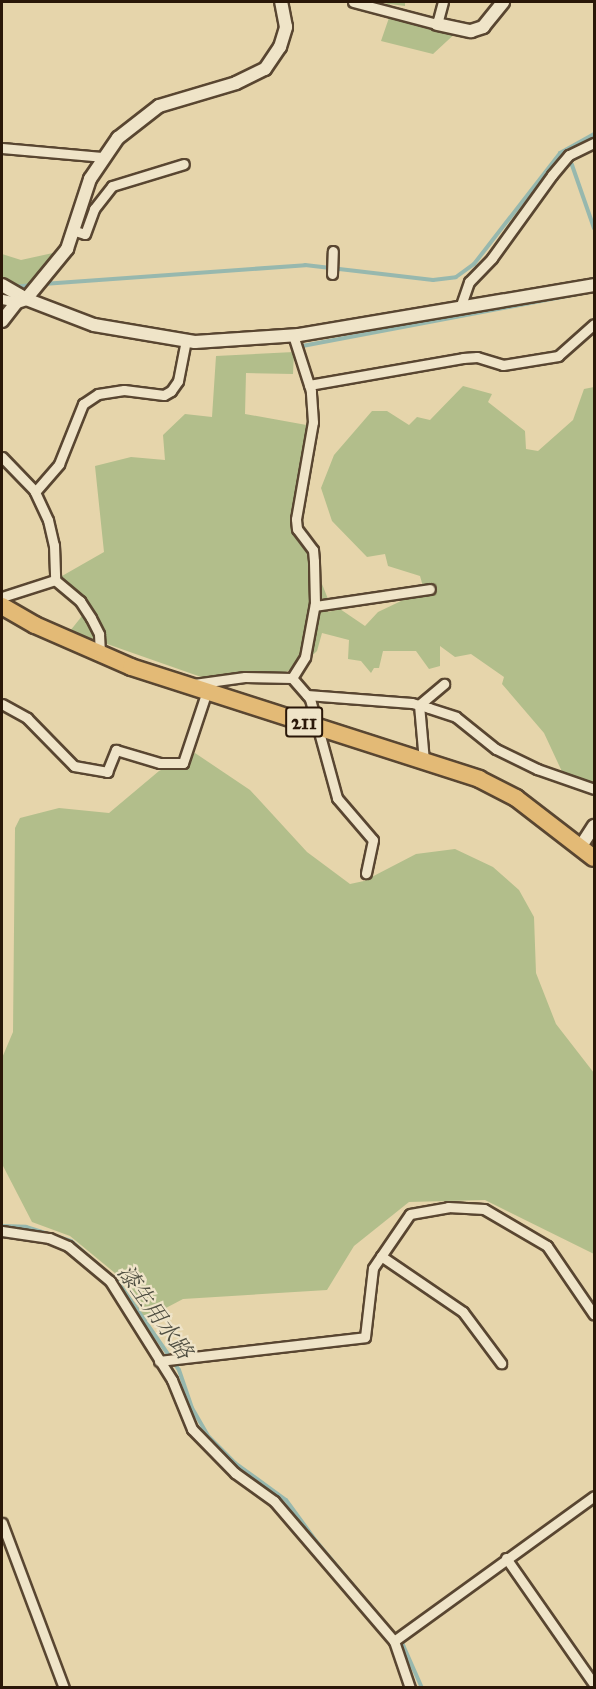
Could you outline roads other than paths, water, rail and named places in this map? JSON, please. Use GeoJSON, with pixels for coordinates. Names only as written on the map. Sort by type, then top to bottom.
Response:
{"type":"FeatureCollection","features":[{"type":"Feature","properties":{"kind":"highway","name":"211"},"geometry":{"type":"LineString","coordinates":[[2,606],[99,654],[186,685],[424,761],[516,798],[594,858]]}},
{"type":"Feature","properties":{"kind":"street"},"geometry":{"type":"LineString","coordinates":[[2,321],[59,260],[75,231],[90,179],[102,157],[118,138],[159,106],[236,83],[265,69],[280,47],[286,27],[281,2]]}},
{"type":"Feature","properties":{"kind":"street"},"geometry":{"type":"LineString","coordinates":[[353,2],[471,31],[483,27],[503,2]]}},
{"type":"Feature","properties":{"kind":"street"},"geometry":{"type":"LineString","coordinates":[[437,24],[442,2]]}},
{"type":"Feature","properties":{"kind":"street"},"geometry":{"type":"LineString","coordinates":[[460,308],[469,282],[492,258],[558,168],[569,155],[594,143]]}},
{"type":"Feature","properties":{"kind":"street"},"geometry":{"type":"LineString","coordinates":[[2,148],[102,157]]}},
{"type":"Feature","properties":{"kind":"street"},"geometry":{"type":"LineString","coordinates":[[75,231],[85,234],[94,209],[112,186],[183,164]]}},
{"type":"Feature","properties":{"kind":"street"},"geometry":{"type":"LineString","coordinates":[[332,274],[333,250]]}},
{"type":"Feature","properties":{"kind":"street"},"geometry":{"type":"LineString","coordinates":[[2,285],[21,301]]}},
{"type":"Feature","properties":{"kind":"street"},"geometry":{"type":"LineString","coordinates":[[2,298],[21,301],[94,325],[186,340],[293,335],[594,285]]}},
{"type":"Feature","properties":{"kind":"street"},"geometry":{"type":"LineString","coordinates":[[309,385],[463,358],[477,357],[506,365],[558,356],[594,324]]}},
{"type":"Feature","properties":{"kind":"street"},"geometry":{"type":"LineString","coordinates":[[292,678],[306,657],[315,606],[313,550],[297,529],[312,422],[309,385],[293,335]]}},
{"type":"Feature","properties":{"kind":"street"},"geometry":{"type":"LineString","coordinates":[[35,492],[59,464],[83,404],[90,397],[124,390],[164,395],[171,391],[178,381],[186,340]]}},
{"type":"Feature","properties":{"kind":"street"},"geometry":{"type":"LineString","coordinates":[[2,457],[35,492],[54,545],[55,580],[80,601],[91,618],[99,634],[99,654]]}},
{"type":"Feature","properties":{"kind":"street"},"geometry":{"type":"LineString","coordinates":[[2,597],[55,580]]}},
{"type":"Feature","properties":{"kind":"street"},"geometry":{"type":"LineString","coordinates":[[315,606],[430,589]]}},
{"type":"Feature","properties":{"kind":"street"},"geometry":{"type":"LineString","coordinates":[[186,685],[245,676],[292,678],[307,695],[319,727],[338,798],[373,840],[366,873]]}},
{"type":"Feature","properties":{"kind":"street"},"geometry":{"type":"LineString","coordinates":[[419,705],[444,684]]}},
{"type":"Feature","properties":{"kind":"street"},"geometry":{"type":"LineString","coordinates":[[2,704],[27,718],[74,766],[107,772],[116,750],[160,763],[183,763],[207,691]]}},
{"type":"Feature","properties":{"kind":"street"},"geometry":{"type":"LineString","coordinates":[[307,695],[419,705],[456,717],[496,749],[537,769],[594,789]]}},
{"type":"Feature","properties":{"kind":"street"},"geometry":{"type":"LineString","coordinates":[[419,705],[424,761]]}},
{"type":"Feature","properties":{"kind":"street"},"geometry":{"type":"LineString","coordinates":[[581,846],[594,826]]}},
{"type":"Feature","properties":{"kind":"street"},"geometry":{"type":"LineString","coordinates":[[159,1361],[365,1337],[373,1268],[410,1214],[448,1207],[484,1209],[547,1246],[594,1315]]}},
{"type":"Feature","properties":{"kind":"street"},"geometry":{"type":"LineString","coordinates":[[2,1231],[49,1238],[89,1262],[110,1281],[172,1380],[192,1429],[208,1450],[274,1501],[394,1641],[410,1688]]}},
{"type":"Feature","properties":{"kind":"street"},"geometry":{"type":"LineString","coordinates":[[381,1256],[463,1312],[501,1363]]}},
{"type":"Feature","properties":{"kind":"street"},"geometry":{"type":"LineString","coordinates":[[394,1641],[594,1496]]}},
{"type":"Feature","properties":{"kind":"street"},"geometry":{"type":"LineString","coordinates":[[2,1523],[64,1688]]}},
{"type":"Feature","properties":{"kind":"street"},"geometry":{"type":"LineString","coordinates":[[506,1558],[594,1684]]}},
{"type":"Feature","properties":{"kind":"waterway"},"geometry":{"type":"LineString","coordinates":[[43,284],[305,265],[433,280],[456,277],[474,264],[560,153],[594,134]]}},
{"type":"Feature","properties":{"kind":"waterway"},"geometry":{"type":"LineString","coordinates":[[560,153],[572,165],[594,228]]}},
{"type":"Feature","properties":{"kind":"waterway"},"geometry":{"type":"LineString","coordinates":[[13,287],[33,285]]}},
{"type":"Feature","properties":{"kind":"waterway"},"geometry":{"type":"LineString","coordinates":[[297,347],[594,291]]}},
{"type":"Feature","properties":{"kind":"waterway","name":"漆生用水路"},"geometry":{"type":"LineString","coordinates":[[2,1226],[26,1227],[71,1241],[118,1282],[179,1370],[192,1408],[209,1437],[235,1463],[286,1500],[316,1541],[403,1645],[422,1688]]}}]}
